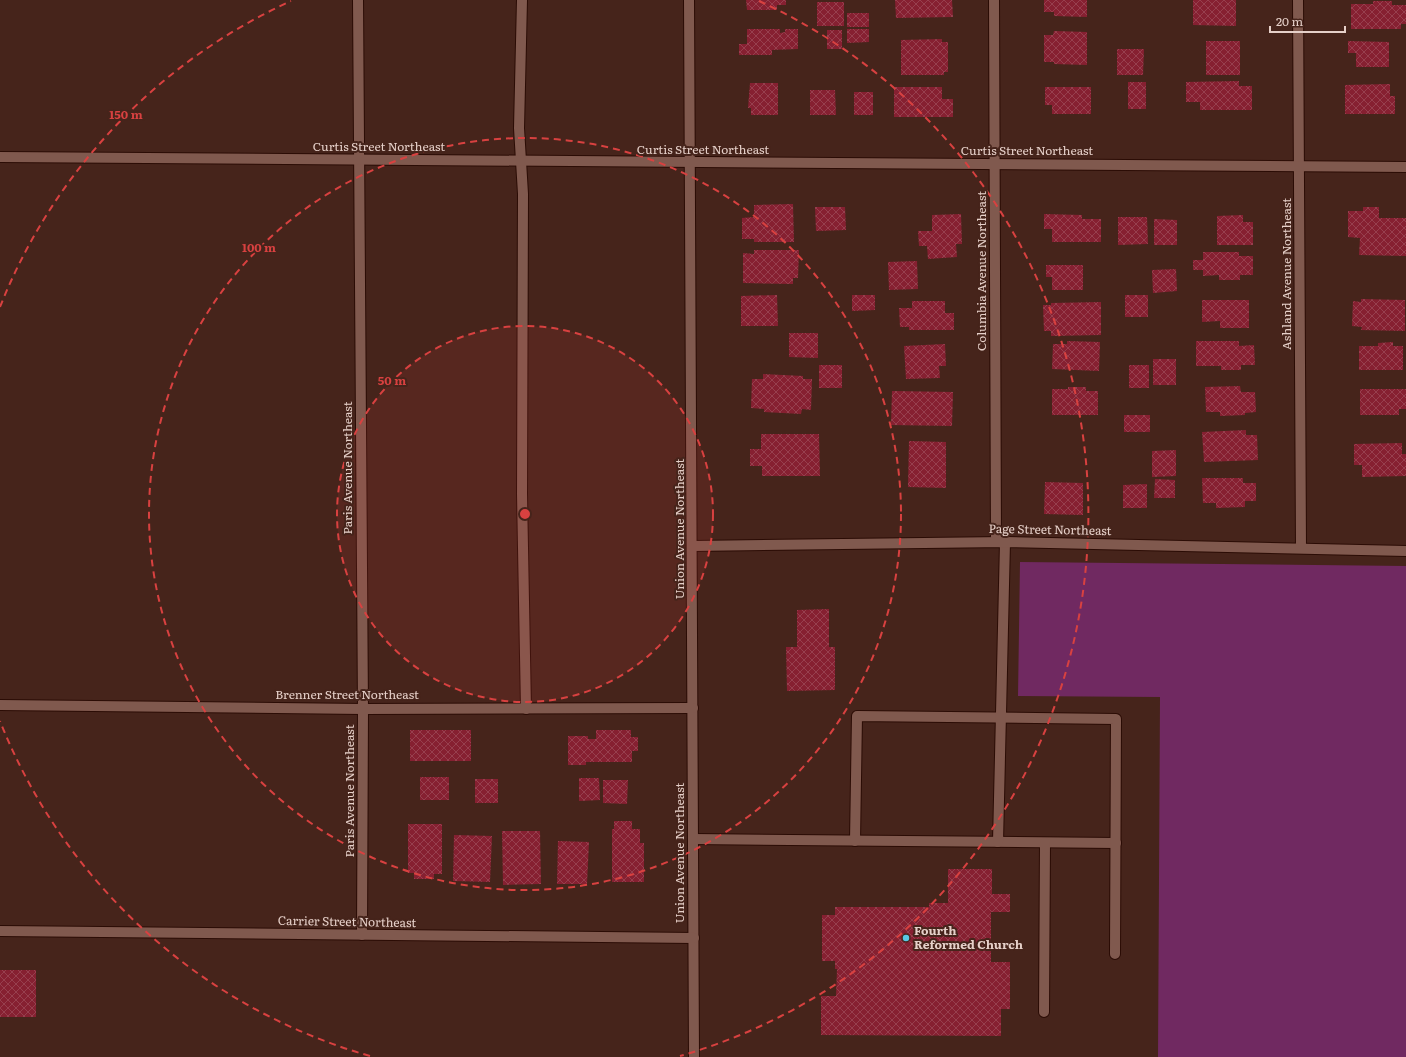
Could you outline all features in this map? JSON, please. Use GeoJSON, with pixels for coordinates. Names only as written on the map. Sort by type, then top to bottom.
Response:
{"type":"FeatureCollection","features":[{"type":"Feature","properties":{"kind":"street","name":"Paris Avenue Northeast"},"geometry":{"type":"LineString","coordinates":[[358,0],[363,708],[362,935]]}},
{"type":"Feature","properties":{"kind":"street"},"geometry":{"type":"LineString","coordinates":[[522,0],[520,161],[523,194],[522,494],[526,708]]}},
{"type":"Feature","properties":{"kind":"street","name":"Union Avenue Northeast"},"geometry":{"type":"LineString","coordinates":[[689,0],[693,546],[694,1057]]}},
{"type":"Feature","properties":{"kind":"street","name":"Columbia Avenue Northeast"},"geometry":{"type":"LineString","coordinates":[[994,0],[1001,717],[998,842]]}},
{"type":"Feature","properties":{"kind":"street","name":"Ashland Avenue Northeast"},"geometry":{"type":"LineString","coordinates":[[1298,0],[1301,547]]}},
{"type":"Feature","properties":{"kind":"street","name":"Curtis Street Northeast"},"geometry":{"type":"LineString","coordinates":[[0,158],[1406,167]]}},
{"type":"Feature","properties":{"kind":"street","name":"Page Street Northeast"},"geometry":{"type":"LineString","coordinates":[[693,546],[1000,542],[1301,547],[1406,551]]}},
{"type":"Feature","properties":{"kind":"street","name":"Brenner Street Northeast"},"geometry":{"type":"LineString","coordinates":[[0,705],[363,708],[693,708]]}},
{"type":"Feature","properties":{"kind":"street"},"geometry":{"type":"LineString","coordinates":[[855,841],[857,716],[1116,719],[1115,954]]}},
{"type":"Feature","properties":{"kind":"street"},"geometry":{"type":"LineString","coordinates":[[693,839],[1116,843]]}},
{"type":"Feature","properties":{"kind":"street"},"geometry":{"type":"LineString","coordinates":[[1044,1012],[1046,843]]}},
{"type":"Feature","properties":{"kind":"street","name":"Carrier Street Northeast"},"geometry":{"type":"LineString","coordinates":[[0,932],[694,938]]}},
{"type":"Feature","properties":{"kind":"shaded area"},"geometry":{"type":"Polygon","coordinates":[[[1020,562],[1406,566],[1406,1057],[1158,1057],[1160,697],[1018,696],[1020,562]]]}},
{"type":"Feature","properties":{"kind":"building"},"geometry":{"type":"Polygon","coordinates":[[[746,0],[786,0],[786,5],[777,5],[777,10],[747,10],[746,0]]]}},
{"type":"Feature","properties":{"kind":"building"},"geometry":{"type":"Polygon","coordinates":[[[895,0],[952,0],[953,17],[896,18],[895,0]]]}},
{"type":"Feature","properties":{"kind":"building"},"geometry":{"type":"Polygon","coordinates":[[[1044,0],[1087,0],[1087,17],[1054,16],[1054,12],[1044,12],[1044,0]]]}},
{"type":"Feature","properties":{"kind":"building"},"geometry":{"type":"Polygon","coordinates":[[[1193,0],[1236,0],[1236,26],[1193,25],[1193,0]]]}},
{"type":"Feature","properties":{"kind":"building"},"geometry":{"type":"Polygon","coordinates":[[[1373,1],[1392,1],[1392,5],[1406,5],[1406,24],[1401,24],[1401,29],[1351,29],[1351,4],[1373,4],[1373,1]]]}},
{"type":"Feature","properties":{"kind":"building"},"geometry":{"type":"Polygon","coordinates":[[[817,2],[844,2],[844,26],[817,26],[817,2]]]}},
{"type":"Feature","properties":{"kind":"building"},"geometry":{"type":"Polygon","coordinates":[[[847,13],[869,13],[869,27],[847,27],[847,13]]]}},
{"type":"Feature","properties":{"kind":"building"},"geometry":{"type":"Polygon","coordinates":[[[747,29],[780,29],[780,33],[785,32],[785,29],[798,29],[798,49],[772,50],[772,55],[739,55],[739,44],[747,44],[747,29]]]}},
{"type":"Feature","properties":{"kind":"building"},"geometry":{"type":"Polygon","coordinates":[[[847,29],[869,29],[869,42],[847,43],[847,29]]]}},
{"type":"Feature","properties":{"kind":"building"},"geometry":{"type":"Polygon","coordinates":[[[827,30],[842,30],[842,49],[827,49],[827,30]]]}},
{"type":"Feature","properties":{"kind":"building"},"geometry":{"type":"Polygon","coordinates":[[[1054,31],[1087,32],[1087,65],[1054,64],[1054,62],[1044,62],[1044,35],[1053,35],[1054,31]]]}},
{"type":"Feature","properties":{"kind":"building"},"geometry":{"type":"Polygon","coordinates":[[[942,39],[942,42],[948,42],[948,72],[944,72],[944,75],[901,75],[901,40],[942,39]]]}},
{"type":"Feature","properties":{"kind":"building"},"geometry":{"type":"Polygon","coordinates":[[[1206,41],[1240,41],[1240,75],[1206,75],[1206,41]]]}},
{"type":"Feature","properties":{"kind":"building"},"geometry":{"type":"Polygon","coordinates":[[[1348,41],[1389,42],[1389,67],[1356,67],[1356,53],[1348,53],[1348,41]]]}},
{"type":"Feature","properties":{"kind":"building"},"geometry":{"type":"Polygon","coordinates":[[[1117,49],[1144,49],[1143,75],[1117,75],[1117,49]]]}},
{"type":"Feature","properties":{"kind":"building"},"geometry":{"type":"Polygon","coordinates":[[[1239,81],[1239,86],[1252,86],[1252,110],[1200,110],[1200,102],[1186,102],[1186,82],[1239,81]]]}},
{"type":"Feature","properties":{"kind":"building"},"geometry":{"type":"Polygon","coordinates":[[[1128,82],[1146,82],[1146,109],[1128,109],[1128,82]]]}},
{"type":"Feature","properties":{"kind":"building"},"geometry":{"type":"Polygon","coordinates":[[[750,83],[778,83],[778,115],[751,115],[751,108],[748,108],[750,83]]]}},
{"type":"Feature","properties":{"kind":"building"},"geometry":{"type":"Polygon","coordinates":[[[1390,84],[1390,96],[1395,96],[1395,114],[1345,114],[1345,85],[1390,84]]]}},
{"type":"Feature","properties":{"kind":"building"},"geometry":{"type":"Polygon","coordinates":[[[894,87],[942,87],[942,99],[953,99],[953,117],[894,117],[894,87]]]}},
{"type":"Feature","properties":{"kind":"building"},"geometry":{"type":"Polygon","coordinates":[[[1045,87],[1091,87],[1091,114],[1052,114],[1052,105],[1045,105],[1045,87]]]}},
{"type":"Feature","properties":{"kind":"building"},"geometry":{"type":"Polygon","coordinates":[[[810,90],[835,90],[836,115],[810,115],[810,90]]]}},
{"type":"Feature","properties":{"kind":"building"},"geometry":{"type":"Polygon","coordinates":[[[854,92],[873,92],[873,115],[854,115],[854,92]]]}},
{"type":"Feature","properties":{"kind":"building"},"geometry":{"type":"Polygon","coordinates":[[[793,204],[794,242],[754,242],[754,239],[742,239],[742,218],[754,217],[754,205],[793,204]]]}},
{"type":"Feature","properties":{"kind":"building"},"geometry":{"type":"Polygon","coordinates":[[[815,207],[845,207],[846,230],[816,231],[815,207]]]}},
{"type":"Feature","properties":{"kind":"building"},"geometry":{"type":"Polygon","coordinates":[[[1363,207],[1379,207],[1379,218],[1406,218],[1406,256],[1359,255],[1360,238],[1348,237],[1348,211],[1363,211],[1363,207]]]}},
{"type":"Feature","properties":{"kind":"building"},"geometry":{"type":"Polygon","coordinates":[[[961,214],[962,244],[956,244],[957,257],[928,259],[927,246],[919,246],[918,231],[932,231],[932,215],[961,214]]]}},
{"type":"Feature","properties":{"kind":"building"},"geometry":{"type":"Polygon","coordinates":[[[1044,214],[1082,215],[1082,219],[1101,219],[1101,242],[1052,242],[1052,229],[1044,229],[1044,214]]]}},
{"type":"Feature","properties":{"kind":"building"},"geometry":{"type":"Polygon","coordinates":[[[1243,215],[1243,222],[1253,222],[1253,245],[1217,245],[1217,216],[1243,215]]]}},
{"type":"Feature","properties":{"kind":"building"},"geometry":{"type":"Polygon","coordinates":[[[1118,217],[1147,217],[1148,244],[1118,245],[1118,217]]]}},
{"type":"Feature","properties":{"kind":"building"},"geometry":{"type":"Polygon","coordinates":[[[1154,219],[1177,220],[1177,245],[1154,245],[1154,219]]]}},
{"type":"Feature","properties":{"kind":"building"},"geometry":{"type":"Polygon","coordinates":[[[754,250],[799,250],[798,278],[793,278],[793,284],[743,283],[743,253],[754,254],[754,250]]]}},
{"type":"Feature","properties":{"kind":"building"},"geometry":{"type":"Polygon","coordinates":[[[1203,252],[1239,252],[1239,256],[1253,256],[1253,275],[1240,275],[1240,280],[1219,280],[1219,275],[1203,276],[1203,270],[1193,270],[1193,260],[1203,260],[1203,252]]]}},
{"type":"Feature","properties":{"kind":"building"},"geometry":{"type":"Polygon","coordinates":[[[917,261],[918,289],[889,290],[888,262],[917,261]]]}},
{"type":"Feature","properties":{"kind":"building"},"geometry":{"type":"Polygon","coordinates":[[[1046,265],[1083,265],[1083,290],[1052,290],[1052,277],[1046,277],[1046,265]]]}},
{"type":"Feature","properties":{"kind":"building"},"geometry":{"type":"Polygon","coordinates":[[[1176,269],[1177,291],[1153,293],[1152,270],[1176,269]]]}},
{"type":"Feature","properties":{"kind":"building"},"geometry":{"type":"Polygon","coordinates":[[[777,295],[778,326],[741,326],[741,296],[777,295]]]}},
{"type":"Feature","properties":{"kind":"building"},"geometry":{"type":"Polygon","coordinates":[[[852,295],[875,295],[875,310],[852,311],[852,295]]]}},
{"type":"Feature","properties":{"kind":"building"},"geometry":{"type":"Polygon","coordinates":[[[1125,295],[1148,295],[1148,317],[1125,317],[1125,295]]]}},
{"type":"Feature","properties":{"kind":"building"},"geometry":{"type":"Polygon","coordinates":[[[1361,299],[1405,300],[1405,331],[1361,330],[1362,327],[1352,326],[1353,301],[1361,302],[1361,299]]]}},
{"type":"Feature","properties":{"kind":"building"},"geometry":{"type":"Polygon","coordinates":[[[1202,300],[1249,300],[1249,328],[1220,328],[1220,321],[1202,322],[1202,300]]]}},
{"type":"Feature","properties":{"kind":"building"},"geometry":{"type":"Polygon","coordinates":[[[912,301],[945,301],[945,313],[954,313],[954,330],[909,330],[909,327],[900,327],[899,308],[912,308],[912,301]]]}},
{"type":"Feature","properties":{"kind":"building"},"geometry":{"type":"Polygon","coordinates":[[[1101,302],[1101,335],[1051,336],[1051,331],[1044,331],[1043,305],[1051,305],[1051,303],[1101,302]]]}},
{"type":"Feature","properties":{"kind":"building"},"geometry":{"type":"Polygon","coordinates":[[[789,333],[818,333],[818,358],[789,357],[789,333]]]}},
{"type":"Feature","properties":{"kind":"building"},"geometry":{"type":"Polygon","coordinates":[[[1067,341],[1100,342],[1099,371],[1052,369],[1053,344],[1067,344],[1067,341]]]}},
{"type":"Feature","properties":{"kind":"building"},"geometry":{"type":"Polygon","coordinates":[[[1196,341],[1239,341],[1239,346],[1254,345],[1255,365],[1241,365],[1241,370],[1221,370],[1221,366],[1196,366],[1196,341]]]}},
{"type":"Feature","properties":{"kind":"building"},"geometry":{"type":"Polygon","coordinates":[[[1393,342],[1393,346],[1403,346],[1403,370],[1359,370],[1359,346],[1378,346],[1378,343],[1393,342]]]}},
{"type":"Feature","properties":{"kind":"building"},"geometry":{"type":"Polygon","coordinates":[[[945,344],[946,366],[939,366],[940,378],[906,379],[904,346],[945,344]]]}},
{"type":"Feature","properties":{"kind":"building"},"geometry":{"type":"Polygon","coordinates":[[[1153,359],[1176,359],[1176,385],[1153,385],[1153,359]]]}},
{"type":"Feature","properties":{"kind":"building"},"geometry":{"type":"Polygon","coordinates":[[[819,365],[842,365],[842,388],[819,388],[819,365]]]}},
{"type":"Feature","properties":{"kind":"building"},"geometry":{"type":"Polygon","coordinates":[[[1129,365],[1149,365],[1149,388],[1129,388],[1129,365]]]}},
{"type":"Feature","properties":{"kind":"building"},"geometry":{"type":"Polygon","coordinates":[[[763,374],[803,376],[803,379],[812,379],[811,410],[802,409],[801,414],[764,412],[764,409],[751,408],[752,379],[763,379],[763,374]]]}},
{"type":"Feature","properties":{"kind":"building"},"geometry":{"type":"Polygon","coordinates":[[[1240,386],[1241,392],[1255,392],[1256,412],[1245,413],[1245,415],[1220,416],[1220,412],[1206,412],[1205,387],[1240,386]]]}},
{"type":"Feature","properties":{"kind":"building"},"geometry":{"type":"Polygon","coordinates":[[[1068,387],[1086,387],[1086,391],[1098,391],[1098,415],[1052,415],[1052,389],[1068,389],[1068,387]]]}},
{"type":"Feature","properties":{"kind":"building"},"geometry":{"type":"Polygon","coordinates":[[[1360,389],[1406,389],[1406,409],[1399,409],[1399,415],[1360,415],[1360,389]]]}},
{"type":"Feature","properties":{"kind":"building"},"geometry":{"type":"Polygon","coordinates":[[[892,391],[953,392],[952,426],[891,425],[892,391]]]}},
{"type":"Feature","properties":{"kind":"building"},"geometry":{"type":"Polygon","coordinates":[[[1124,415],[1150,415],[1150,432],[1124,432],[1124,415]]]}},
{"type":"Feature","properties":{"kind":"building"},"geometry":{"type":"Polygon","coordinates":[[[1246,430],[1246,435],[1257,435],[1258,460],[1204,462],[1202,432],[1246,430]]]}},
{"type":"Feature","properties":{"kind":"building"},"geometry":{"type":"Polygon","coordinates":[[[761,434],[819,434],[820,476],[762,476],[762,466],[750,466],[750,449],[761,449],[761,434]]]}},
{"type":"Feature","properties":{"kind":"building"},"geometry":{"type":"Polygon","coordinates":[[[909,441],[946,442],[946,488],[908,487],[909,441]]]}},
{"type":"Feature","properties":{"kind":"building"},"geometry":{"type":"Polygon","coordinates":[[[1402,443],[1402,454],[1406,454],[1406,476],[1362,477],[1362,465],[1354,465],[1354,444],[1402,443]]]}},
{"type":"Feature","properties":{"kind":"building"},"geometry":{"type":"Polygon","coordinates":[[[1176,450],[1176,476],[1152,477],[1152,451],[1176,450]]]}},
{"type":"Feature","properties":{"kind":"building"},"geometry":{"type":"Polygon","coordinates":[[[1202,478],[1243,478],[1243,483],[1256,483],[1256,501],[1245,501],[1245,507],[1216,508],[1216,503],[1203,503],[1202,478]]]}},
{"type":"Feature","properties":{"kind":"building"},"geometry":{"type":"Polygon","coordinates":[[[1155,479],[1175,480],[1175,498],[1154,498],[1155,479]]]}},
{"type":"Feature","properties":{"kind":"building"},"geometry":{"type":"Polygon","coordinates":[[[1045,482],[1083,483],[1083,515],[1044,514],[1045,482]]]}},
{"type":"Feature","properties":{"kind":"building"},"geometry":{"type":"Polygon","coordinates":[[[1147,484],[1147,508],[1123,508],[1123,485],[1147,484]]]}},
{"type":"Feature","properties":{"kind":"building"},"geometry":{"type":"Polygon","coordinates":[[[829,609],[829,647],[835,647],[835,690],[787,691],[786,647],[797,647],[797,610],[829,609]]]}},
{"type":"Feature","properties":{"kind":"building"},"geometry":{"type":"Polygon","coordinates":[[[410,730],[471,730],[471,761],[410,761],[410,730]]]}},
{"type":"Feature","properties":{"kind":"building"},"geometry":{"type":"Polygon","coordinates":[[[596,730],[631,730],[631,737],[638,737],[638,751],[632,751],[632,762],[586,762],[586,765],[568,765],[568,736],[588,736],[588,739],[596,739],[596,730]]]}},
{"type":"Feature","properties":{"kind":"building"},"geometry":{"type":"Polygon","coordinates":[[[420,777],[449,777],[449,800],[420,800],[420,777]]]}},
{"type":"Feature","properties":{"kind":"building"},"geometry":{"type":"Polygon","coordinates":[[[579,778],[599,778],[600,800],[579,801],[579,778]]]}},
{"type":"Feature","properties":{"kind":"building"},"geometry":{"type":"Polygon","coordinates":[[[475,779],[498,779],[498,803],[475,803],[475,779]]]}},
{"type":"Feature","properties":{"kind":"building"},"geometry":{"type":"Polygon","coordinates":[[[603,780],[628,780],[627,804],[603,803],[603,780]]]}},
{"type":"Feature","properties":{"kind":"building"},"geometry":{"type":"Polygon","coordinates":[[[614,821],[632,821],[632,829],[640,829],[640,843],[644,843],[644,882],[612,882],[612,829],[614,829],[614,821]]]}},
{"type":"Feature","properties":{"kind":"building"},"geometry":{"type":"Polygon","coordinates":[[[408,824],[442,824],[442,874],[434,874],[434,879],[414,879],[414,873],[408,873],[408,824]]]}},
{"type":"Feature","properties":{"kind":"building"},"geometry":{"type":"Polygon","coordinates":[[[502,831],[540,831],[541,884],[503,885],[502,831]]]}},
{"type":"Feature","properties":{"kind":"building"},"geometry":{"type":"Polygon","coordinates":[[[454,835],[492,836],[490,882],[453,881],[454,835]]]}},
{"type":"Feature","properties":{"kind":"building"},"geometry":{"type":"Polygon","coordinates":[[[558,841],[589,842],[587,884],[557,884],[558,841]]]}},
{"type":"Feature","properties":{"kind":"building","name":"Fourth Reformed Church"},"geometry":{"type":"Polygon","coordinates":[[[948,869],[992,869],[992,894],[1010,894],[1010,912],[991,912],[991,962],[1010,962],[1010,1009],[1001,1009],[1001,1036],[821,1035],[821,996],[836,996],[837,969],[835,969],[835,961],[822,961],[822,915],[835,915],[835,907],[929,907],[929,903],[948,903],[948,869]]]}},
{"type":"Feature","properties":{"kind":"building"},"geometry":{"type":"Polygon","coordinates":[[[0,970],[36,970],[36,1017],[0,1017],[0,970]]]}},
{"type":"Feature","properties":{"kind":"place","name":"Fourth Reformed Church"},"geometry":{"type":"Point","coordinates":[906,938]}}]}
